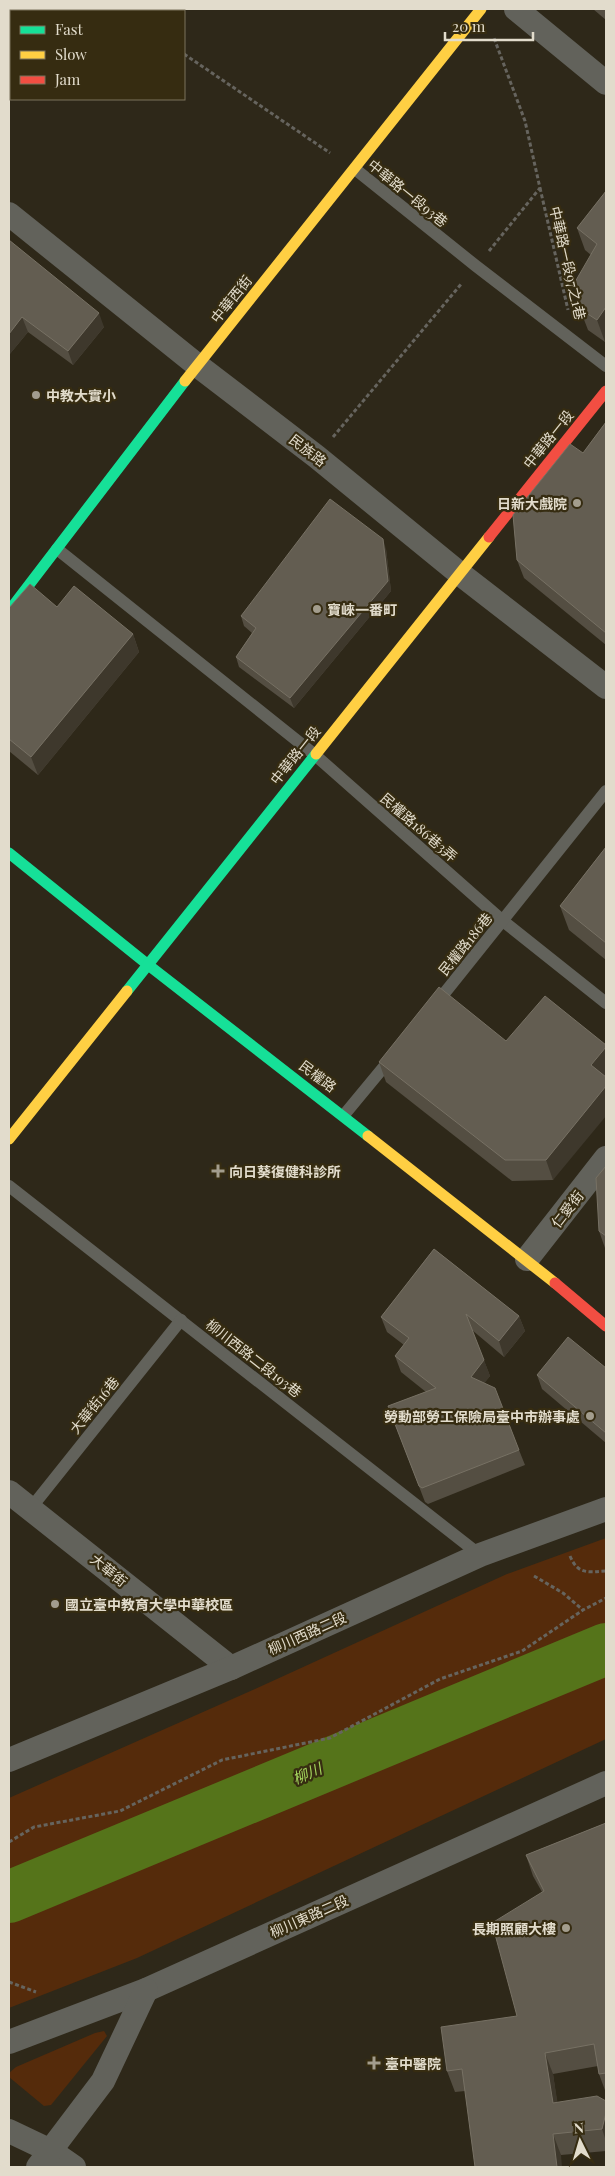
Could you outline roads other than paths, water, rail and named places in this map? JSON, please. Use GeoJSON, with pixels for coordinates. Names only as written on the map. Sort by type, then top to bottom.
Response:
{"type":"FeatureCollection","features":[{"type":"Feature","properties":{"kind":"street","name":"中華西街"},"geometry":{"type":"LineString","coordinates":[[9,611],[197,365],[481,9]]}},
{"type":"Feature","properties":{"kind":"street"},"geometry":{"type":"LineString","coordinates":[[516,9],[606,83]]}},
{"type":"Feature","properties":{"kind":"street","name":"民族路"},"geometry":{"type":"LineString","coordinates":[[9,214],[197,365],[317,457],[459,573],[606,686]]}},
{"type":"Feature","properties":{"kind":"street","name":"中華路一段"},"geometry":{"type":"LineString","coordinates":[[9,1139],[606,390]]}},
{"type":"Feature","properties":{"kind":"street","name":"民權路"},"geometry":{"type":"LineString","coordinates":[[9,853],[148,964],[527,1259],[606,1326]]}},
{"type":"Feature","properties":{"kind":"street","name":"仁愛街"},"geometry":{"type":"LineString","coordinates":[[527,1259],[606,1158]]}},
{"type":"Feature","properties":{"kind":"street","name":"大華街"},"geometry":{"type":"LineString","coordinates":[[9,1492],[231,1668]]}},
{"type":"Feature","properties":{"kind":"street","name":"柳川西路二段"},"geometry":{"type":"LineString","coordinates":[[9,1760],[231,1668],[480,1555],[606,1508]]}},
{"type":"Feature","properties":{"kind":"street","name":"柳川東路二段"},"geometry":{"type":"LineString","coordinates":[[9,2042],[146,1990],[606,1783]]}},
{"type":"Feature","properties":{"kind":"street"},"geometry":{"type":"LineString","coordinates":[[44,2159],[103,2081],[146,1990]]}},
{"type":"Feature","properties":{"kind":"street"},"geometry":{"type":"LineString","coordinates":[[9,2130],[44,2159],[74,2167]]}},
{"type":"Feature","properties":{"kind":"lane","name":"中華路一段93巷"},"geometry":{"type":"LineString","coordinates":[[355,169],[468,260],[606,366]]}},
{"type":"Feature","properties":{"kind":"lane","name":"民權路186巷3弄"},"geometry":{"type":"LineString","coordinates":[[57,549],[315,755],[503,921],[606,1003]]}},
{"type":"Feature","properties":{"kind":"lane","name":"民權路186巷"},"geometry":{"type":"LineString","coordinates":[[424,1018],[606,791]]}},
{"type":"Feature","properties":{"kind":"lane"},"geometry":{"type":"LineString","coordinates":[[344,1115],[400,1048]]}},
{"type":"Feature","properties":{"kind":"lane","name":"柳川西路二段193巷"},"geometry":{"type":"LineString","coordinates":[[9,1186],[480,1555]]}},
{"type":"Feature","properties":{"kind":"lane","name":"大華街16巷"},"geometry":{"type":"LineString","coordinates":[[31,1508],[181,1320]]}},
{"type":"Feature","properties":{"kind":"waterway","name":"柳川"},"geometry":{"type":"LineString","coordinates":[[9,1897],[606,1649]]}},
{"type":"Feature","properties":{"kind":"place","name":"中教大實小"},"geometry":{"type":"Point","coordinates":[36,395]}},
{"type":"Feature","properties":{"kind":"place","name":"日新大戲院"},"geometry":{"type":"Point","coordinates":[577,503]}},
{"type":"Feature","properties":{"kind":"place","name":"寶崍一番町"},"geometry":{"type":"Point","coordinates":[317,609]}},
{"type":"Feature","properties":{"kind":"place","name":"向日葵復健科診所"},"geometry":{"type":"Point","coordinates":[218,1171]}},
{"type":"Feature","properties":{"kind":"place","name":"勞動部勞工保險局臺中市辦事處"},"geometry":{"type":"Point","coordinates":[590,1416]}},
{"type":"Feature","properties":{"kind":"place","name":"國立臺中教育大學中華校區"},"geometry":{"type":"Point","coordinates":[55,1604]}},
{"type":"Feature","properties":{"kind":"place","name":"長期照顧大樓"},"geometry":{"type":"Point","coordinates":[566,1928]}},
{"type":"Feature","properties":{"kind":"place","name":"臺中醫院"},"geometry":{"type":"Point","coordinates":[374,2063]}}]}
